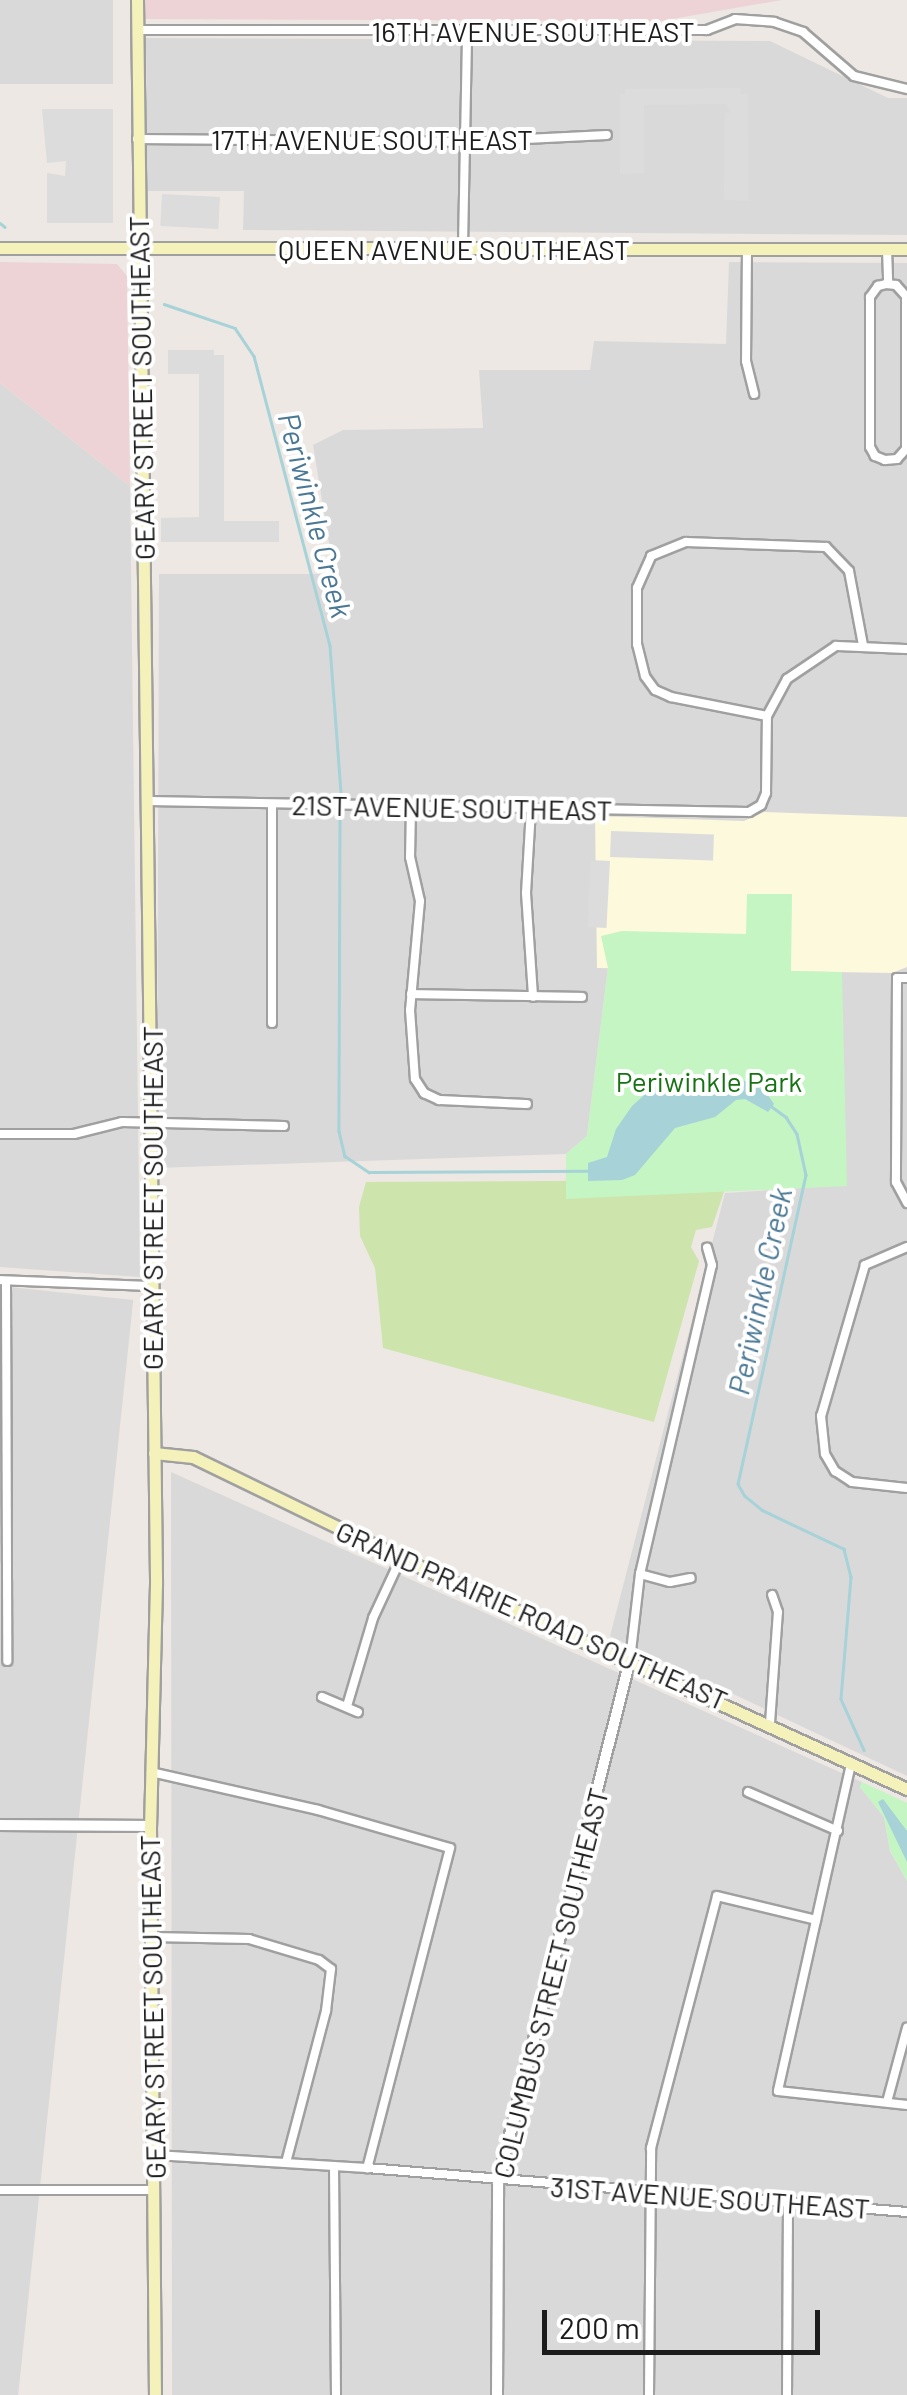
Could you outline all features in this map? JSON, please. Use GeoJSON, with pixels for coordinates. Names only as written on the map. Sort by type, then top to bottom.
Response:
{"type":"FeatureCollection","features":[{"type":"Feature","properties":{"kind":"main road","name":"GEARY STREET SOUTHEAST"},"geometry":{"type":"LineString","coordinates":[[137,0],[154,1453],[150,1826],[155,2395]]}},
{"type":"Feature","properties":{"kind":"main road","name":"QUEEN AVENUE SOUTHEAST"},"geometry":{"type":"LineString","coordinates":[[0,248],[907,249]]}},
{"type":"Feature","properties":{"kind":"main road","name":"GRAND PRAIRIE ROAD SOUTHEAST"},"geometry":{"type":"LineString","coordinates":[[154,1453],[192,1458],[907,1789]]}},
{"type":"Feature","properties":{"kind":"street","name":"16TH AVENUE SOUTHEAST"},"geometry":{"type":"LineString","coordinates":[[137,30],[707,30],[735,19],[774,22],[803,32],[854,76],[907,89]]}},
{"type":"Feature","properties":{"kind":"street"},"geometry":{"type":"LineString","coordinates":[[463,246],[468,33]]}},
{"type":"Feature","properties":{"kind":"street","name":"17TH AVENUE SOUTHEAST"},"geometry":{"type":"LineString","coordinates":[[138,140],[465,142],[607,135]]}},
{"type":"Feature","properties":{"kind":"street"},"geometry":{"type":"LineString","coordinates":[[748,249],[746,360],[754,394]]}},
{"type":"Feature","properties":{"kind":"street"},"geometry":{"type":"LineString","coordinates":[[887,249],[888,284]]}},
{"type":"Feature","properties":{"kind":"street"},"geometry":{"type":"LineString","coordinates":[[888,284],[896,285],[906,296],[906,448],[897,459],[885,460],[874,456],[870,447],[870,297],[878,286],[888,284]]}},
{"type":"Feature","properties":{"kind":"street"},"geometry":{"type":"LineString","coordinates":[[863,645],[850,571],[837,554],[809,544],[710,542],[667,546],[651,556],[637,588],[637,644],[645,676],[656,690],[685,701],[716,703],[767,716],[787,679],[812,658],[836,646],[907,649]]}},
{"type":"Feature","properties":{"kind":"street"},"geometry":{"type":"LineString","coordinates":[[837,554],[846,543]]}},
{"type":"Feature","properties":{"kind":"street"},"geometry":{"type":"LineString","coordinates":[[643,548],[651,556]]}},
{"type":"Feature","properties":{"kind":"street"},"geometry":{"type":"LineString","coordinates":[[648,700],[656,690]]}},
{"type":"Feature","properties":{"kind":"street","name":"21ST AVENUE SOUTHEAST"},"geometry":{"type":"LineString","coordinates":[[149,801],[755,810],[766,793],[767,716]]}},
{"type":"Feature","properties":{"kind":"street"},"geometry":{"type":"LineString","coordinates":[[272,804],[272,1023]]}},
{"type":"Feature","properties":{"kind":"street"},"geometry":{"type":"LineString","coordinates":[[410,807],[410,857],[420,901],[411,994],[411,1062],[424,1093],[438,1100],[528,1104]]}},
{"type":"Feature","properties":{"kind":"street"},"geometry":{"type":"LineString","coordinates":[[531,809],[526,892],[533,996]]}},
{"type":"Feature","properties":{"kind":"street"},"geometry":{"type":"LineString","coordinates":[[902,978],[896,1182],[907,1204]]}},
{"type":"Feature","properties":{"kind":"street"},"geometry":{"type":"LineString","coordinates":[[411,994],[582,998]]}},
{"type":"Feature","properties":{"kind":"street"},"geometry":{"type":"LineString","coordinates":[[0,1134],[74,1134],[122,1122],[284,1126]]}},
{"type":"Feature","properties":{"kind":"street"},"geometry":{"type":"LineString","coordinates":[[907,1246],[865,1265],[820,1416],[825,1454],[835,1470],[852,1482],[907,1488]]}},
{"type":"Feature","properties":{"kind":"street","name":"COLUMBUS STREET SOUTHEAST"},"geometry":{"type":"LineString","coordinates":[[497,2395],[498,2182],[630,1660],[640,1574],[712,1265],[708,1248]]}},
{"type":"Feature","properties":{"kind":"street"},"geometry":{"type":"LineString","coordinates":[[8,1661],[3,1281],[152,1286]]}},
{"type":"Feature","properties":{"kind":"street"},"geometry":{"type":"LineString","coordinates":[[347,1706],[374,1618],[401,1558]]}},
{"type":"Feature","properties":{"kind":"street"},"geometry":{"type":"LineString","coordinates":[[640,1574],[670,1582],[690,1578]]}},
{"type":"Feature","properties":{"kind":"street"},"geometry":{"type":"LineString","coordinates":[[770,1723],[778,1612],[772,1595]]}},
{"type":"Feature","properties":{"kind":"street"},"geometry":{"type":"LineString","coordinates":[[322,1698],[358,1712]]}},
{"type":"Feature","properties":{"kind":"street"},"geometry":{"type":"LineString","coordinates":[[851,1764],[778,2092],[907,2104]]}},
{"type":"Feature","properties":{"kind":"street"},"geometry":{"type":"LineString","coordinates":[[151,1772],[318,1810],[450,1848],[367,2168]]}},
{"type":"Feature","properties":{"kind":"street"},"geometry":{"type":"LineString","coordinates":[[748,1792],[838,1831]]}},
{"type":"Feature","properties":{"kind":"street"},"geometry":{"type":"LineString","coordinates":[[0,1825],[150,1826]]}},
{"type":"Feature","properties":{"kind":"street"},"geometry":{"type":"LineString","coordinates":[[649,2395],[651,2148],[718,1896],[816,1920]]}},
{"type":"Feature","properties":{"kind":"street"},"geometry":{"type":"LineString","coordinates":[[153,1937],[248,1939],[319,1960],[331,1969],[326,2010],[286,2162]]}},
{"type":"Feature","properties":{"kind":"street"},"geometry":{"type":"LineString","coordinates":[[887,2102],[907,2028]]}},
{"type":"Feature","properties":{"kind":"street","name":"31ST AVENUE SOUTHEAST"},"geometry":{"type":"LineString","coordinates":[[155,2155],[367,2168],[498,2182],[907,2212]]}},
{"type":"Feature","properties":{"kind":"street"},"geometry":{"type":"LineString","coordinates":[[334,2166],[336,2395]]}},
{"type":"Feature","properties":{"kind":"street"},"geometry":{"type":"LineString","coordinates":[[0,2190],[154,2190]]}},
{"type":"Feature","properties":{"kind":"street"},"geometry":{"type":"LineString","coordinates":[[786,2395],[788,2204]]}},
{"type":"Feature","properties":{"kind":"shaded area"},"geometry":{"type":"Polygon","coordinates":[[[0,0],[113,0],[113,84],[0,84],[0,0]]]}},
{"type":"Feature","properties":{"kind":"shaded area"},"geometry":{"type":"Polygon","coordinates":[[[145,0],[782,0],[661,21],[145,19],[145,0]]]}},
{"type":"Feature","properties":{"kind":"shaded area"},"geometry":{"type":"Polygon","coordinates":[[[146,38],[770,41],[888,98],[907,98],[907,235],[243,230],[244,191],[147,191],[146,38]]]}},
{"type":"Feature","properties":{"kind":"shaded area"},"geometry":{"type":"Polygon","coordinates":[[[740,88],[741,94],[748,94],[749,201],[724,200],[725,113],[731,112],[725,104],[644,105],[644,173],[620,174],[620,94],[625,94],[625,89],[740,88]]]}},
{"type":"Feature","properties":{"kind":"shaded area"},"geometry":{"type":"Polygon","coordinates":[[[42,109],[113,109],[113,223],[47,223],[47,173],[65,176],[66,161],[47,163],[42,109]]]}},
{"type":"Feature","properties":{"kind":"shaded area"},"geometry":{"type":"Polygon","coordinates":[[[162,194],[220,197],[218,229],[160,226],[162,194]]]}},
{"type":"Feature","properties":{"kind":"shaded area"},"geometry":{"type":"Polygon","coordinates":[[[0,262],[117,264],[127,276],[130,486],[0,383],[0,262]]]}},
{"type":"Feature","properties":{"kind":"shaded area"},"geometry":{"type":"Polygon","coordinates":[[[729,262],[907,263],[907,1776],[610,1636],[725,1193],[847,1185],[608,968],[587,1136],[566,1154],[157,1168],[159,574],[334,574],[313,445],[343,430],[483,428],[479,370],[590,370],[594,341],[726,344],[729,262]]]}},
{"type":"Feature","properties":{"kind":"shaded area"},"geometry":{"type":"Polygon","coordinates":[[[168,350],[214,350],[214,355],[224,355],[224,521],[279,521],[279,542],[161,542],[161,518],[199,517],[199,374],[168,374],[168,350]]]}},
{"type":"Feature","properties":{"kind":"shaded area"},"geometry":{"type":"Polygon","coordinates":[[[0,383],[130,486],[140,1277],[0,1267],[0,383]]]}},
{"type":"Feature","properties":{"kind":"shaded area"},"geometry":{"type":"Polygon","coordinates":[[[764,812],[907,817],[907,967],[892,973],[597,968],[595,816],[744,821],[764,812]]]}},
{"type":"Feature","properties":{"kind":"shaded area"},"geometry":{"type":"Polygon","coordinates":[[[611,831],[714,835],[713,861],[610,857],[611,831]]]}},
{"type":"Feature","properties":{"kind":"shaded area"},"geometry":{"type":"Polygon","coordinates":[[[591,860],[610,861],[606,928],[587,927],[591,860]]]}},
{"type":"Feature","properties":{"kind":"shaded area"},"geometry":{"type":"Polygon","coordinates":[[[0,1286],[133,1300],[18,2395],[0,2395],[0,1286]]]}},
{"type":"Feature","properties":{"kind":"shaded area"},"geometry":{"type":"Polygon","coordinates":[[[171,1472],[862,1782],[860,1787],[884,1817],[890,1851],[907,1881],[907,2395],[172,2395],[171,1472]]]}},
{"type":"Feature","properties":{"kind":"green space","name":"Periwinkle Park"},"geometry":{"type":"Polygon","coordinates":[[[747,894],[792,894],[791,971],[842,972],[847,1186],[566,1199],[566,1154],[587,1136],[608,968],[601,936],[622,931],[746,934],[747,894]]]}},
{"type":"Feature","properties":{"kind":"green space"},"geometry":{"type":"Polygon","coordinates":[[[728,1180],[712,1227],[696,1230],[691,1247],[699,1261],[654,1422],[383,1348],[375,1268],[360,1236],[359,1207],[366,1182],[728,1180]]]}},
{"type":"Feature","properties":{"kind":"green space"},"geometry":{"type":"Polygon","coordinates":[[[862,1782],[907,1803],[907,1881],[890,1850],[884,1817],[860,1787],[862,1782]]]}},
{"type":"Feature","properties":{"kind":"water"},"geometry":{"type":"Polygon","coordinates":[[[704,1074],[745,1081],[765,1091],[774,1104],[768,1112],[745,1099],[736,1100],[715,1117],[675,1128],[635,1175],[622,1180],[588,1181],[588,1163],[607,1157],[616,1129],[632,1106],[652,1088],[704,1074]]]}},
{"type":"Feature","properties":{"kind":"water"},"geometry":{"type":"Polygon","coordinates":[[[883,1799],[907,1831],[907,1862],[878,1802],[883,1799]]]}},
{"type":"Feature","properties":{"kind":"waterway","name":"Periwinkle Creek"},"geometry":{"type":"LineString","coordinates":[[0,223],[5,227]]}},
{"type":"Feature","properties":{"kind":"waterway","name":"Periwinkle Creek"},"geometry":{"type":"LineString","coordinates":[[164,304],[235,328],[254,356],[330,646],[341,794]]}},
{"type":"Feature","properties":{"kind":"waterway","name":"Periwinkle Creek"},"geometry":{"type":"LineString","coordinates":[[340,818],[339,1131],[345,1156],[369,1172],[590,1171]]}},
{"type":"Feature","properties":{"kind":"waterway","name":"Periwinkle Creek"},"geometry":{"type":"LineString","coordinates":[[771,1106],[786,1117],[797,1134],[806,1175],[738,1484],[762,1510],[844,1549],[851,1577],[841,1699],[864,1750]]}}]}
